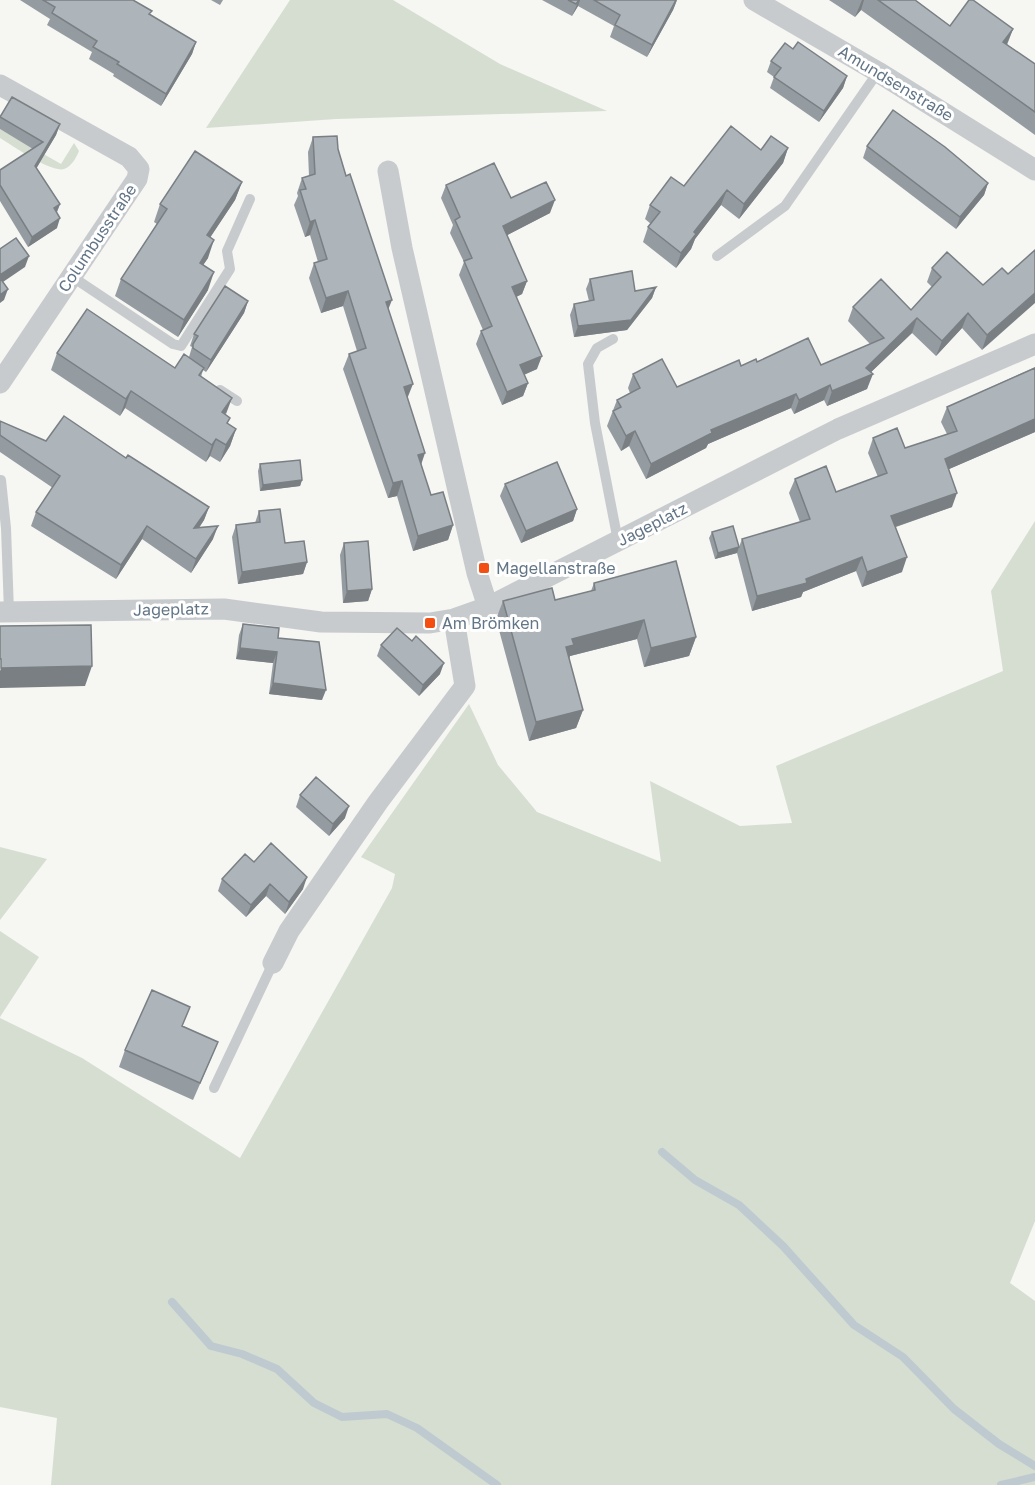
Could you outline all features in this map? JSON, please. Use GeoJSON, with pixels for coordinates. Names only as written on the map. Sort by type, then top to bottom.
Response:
{"type":"FeatureCollection","features":[{"type":"Feature","properties":{"kind":"street","name":"Amundsenstraße"},"geometry":{"type":"LineString","coordinates":[[754,0],[878,72],[1035,170]]}},
{"type":"Feature","properties":{"kind":"street","name":"Columbusstraße"},"geometry":{"type":"LineString","coordinates":[[0,85],[129,157],[139,169],[137,179],[0,383]]}},
{"type":"Feature","properties":{"kind":"street"},"geometry":{"type":"LineString","coordinates":[[388,171],[402,248],[477,573],[488,607]]}},
{"type":"Feature","properties":{"kind":"street","name":"Jageplatz"},"geometry":{"type":"LineString","coordinates":[[4,612],[224,609],[321,622],[430,623],[454,619],[488,607],[838,429],[1035,344]]}},
{"type":"Feature","properties":{"kind":"street"},"geometry":{"type":"LineString","coordinates":[[273,963],[289,931],[378,802],[465,686],[454,619]]}},
{"type":"Feature","properties":{"kind":"lane"},"geometry":{"type":"LineString","coordinates":[[717,256],[785,206],[878,72]]}},
{"type":"Feature","properties":{"kind":"lane"},"geometry":{"type":"LineString","coordinates":[[71,276],[181,350],[230,269],[227,251],[250,199]]}},
{"type":"Feature","properties":{"kind":"lane"},"geometry":{"type":"LineString","coordinates":[[613,339],[597,348],[588,364],[595,423],[618,541]]}},
{"type":"Feature","properties":{"kind":"lane"},"geometry":{"type":"LineString","coordinates":[[209,383],[237,401]]}},
{"type":"Feature","properties":{"kind":"lane"},"geometry":{"type":"LineString","coordinates":[[2,480],[6,528],[4,612]]}},
{"type":"Feature","properties":{"kind":"lane"},"geometry":{"type":"LineString","coordinates":[[214,1088],[273,963]]}},
{"type":"Feature","properties":{"kind":"shaded area"},"geometry":{"type":"Polygon","coordinates":[[[290,0],[393,0],[500,64],[607,111],[336,119],[206,128],[290,0]]]}},
{"type":"Feature","properties":{"kind":"shaded area"},"geometry":{"type":"Polygon","coordinates":[[[0,129],[61,164],[74,143],[79,151],[75,159],[64,169],[50,167],[0,138],[0,129]]]}},
{"type":"Feature","properties":{"kind":"shaded area"},"geometry":{"type":"Polygon","coordinates":[[[1035,521],[1035,1221],[1010,1283],[1035,1301],[1035,1485],[51,1485],[57,1418],[0,1407],[0,1018],[82,1058],[240,1158],[392,888],[395,874],[361,857],[469,704],[498,765],[537,812],[661,862],[650,781],[740,826],[792,823],[776,766],[1003,671],[991,591],[1035,521]]]}},
{"type":"Feature","properties":{"kind":"shaded area"},"geometry":{"type":"Polygon","coordinates":[[[0,847],[47,859],[0,920],[0,847]]]}},
{"type":"Feature","properties":{"kind":"shaded area"},"geometry":{"type":"Polygon","coordinates":[[[0,931],[39,957],[0,1017],[0,931]]]}},
{"type":"Feature","properties":{"kind":"building"},"geometry":{"type":"Polygon","coordinates":[[[43,0],[133,0],[152,11],[149,14],[196,42],[166,94],[93,47],[97,41],[52,13],[55,7],[43,0]]]}},
{"type":"Feature","properties":{"kind":"building"},"geometry":{"type":"Polygon","coordinates":[[[594,0],[676,0],[652,45],[615,25],[620,15],[594,0]]]}},
{"type":"Feature","properties":{"kind":"building"},"geometry":{"type":"Polygon","coordinates":[[[878,0],[915,0],[950,26],[969,0],[973,0],[1013,29],[1003,42],[1035,64],[1035,112],[878,0]]]}},
{"type":"Feature","properties":{"kind":"building"},"geometry":{"type":"Polygon","coordinates":[[[798,42],[847,76],[824,111],[774,77],[781,68],[771,61],[785,43],[793,49],[798,42]]]}},
{"type":"Feature","properties":{"kind":"building"},"geometry":{"type":"Polygon","coordinates":[[[12,97],[60,124],[35,166],[60,204],[54,208],[60,218],[32,237],[0,185],[0,170],[43,142],[0,117],[12,97]]]}},
{"type":"Feature","properties":{"kind":"building"},"geometry":{"type":"Polygon","coordinates":[[[893,110],[945,147],[988,183],[960,217],[867,146],[893,110]]]}},
{"type":"Feature","properties":{"kind":"building"},"geometry":{"type":"Polygon","coordinates":[[[731,126],[761,150],[771,136],[788,148],[744,204],[727,190],[694,232],[696,234],[681,253],[648,227],[660,212],[650,205],[671,177],[684,186],[731,126]]]}},
{"type":"Feature","properties":{"kind":"building"},"geometry":{"type":"Polygon","coordinates":[[[337,136],[338,149],[346,176],[350,174],[392,300],[386,302],[413,384],[404,387],[425,453],[418,455],[431,495],[443,492],[453,525],[418,536],[402,481],[393,483],[349,354],[366,348],[348,291],[326,298],[314,263],[327,259],[315,220],[310,222],[300,190],[306,189],[302,178],[315,174],[313,137],[337,136]]]}},
{"type":"Feature","properties":{"kind":"building"},"geometry":{"type":"Polygon","coordinates":[[[195,151],[242,182],[207,235],[214,240],[200,263],[214,272],[184,320],[121,279],[167,209],[160,204],[195,151]]]}},
{"type":"Feature","properties":{"kind":"building"},"geometry":{"type":"Polygon","coordinates":[[[494,163],[511,198],[546,182],[555,200],[503,226],[527,281],[512,287],[542,356],[520,365],[528,383],[507,392],[481,331],[492,326],[464,261],[472,258],[455,220],[460,217],[446,185],[494,163]]]}},
{"type":"Feature","properties":{"kind":"building"},"geometry":{"type":"Polygon","coordinates":[[[16,238],[29,256],[0,275],[0,249],[16,238]]]}},
{"type":"Feature","properties":{"kind":"building"},"geometry":{"type":"Polygon","coordinates":[[[1035,250],[1035,293],[987,335],[968,313],[942,341],[917,318],[866,368],[873,374],[832,391],[830,385],[799,400],[796,394],[711,430],[712,433],[651,464],[635,431],[626,436],[613,411],[621,407],[617,400],[640,388],[633,374],[662,359],[677,387],[739,360],[741,366],[756,359],[757,362],[808,338],[821,365],[884,338],[853,307],[881,279],[911,310],[941,277],[932,268],[947,252],[983,285],[1002,268],[1008,274],[1035,250]]]}},
{"type":"Feature","properties":{"kind":"building"},"geometry":{"type":"Polygon","coordinates":[[[632,271],[635,291],[656,287],[631,320],[578,326],[574,304],[594,300],[590,279],[632,271]]]}},
{"type":"Feature","properties":{"kind":"building"},"geometry":{"type":"Polygon","coordinates":[[[0,278],[8,289],[0,295],[0,278]]]}},
{"type":"Feature","properties":{"kind":"building"},"geometry":{"type":"Polygon","coordinates":[[[225,286],[248,301],[211,360],[193,348],[198,336],[194,334],[225,286]]]}},
{"type":"Feature","properties":{"kind":"building"},"geometry":{"type":"Polygon","coordinates":[[[87,309],[175,368],[184,354],[204,368],[199,375],[232,398],[222,412],[230,418],[227,423],[236,429],[226,445],[216,439],[212,445],[131,391],[126,399],[57,353],[87,309]]]}},
{"type":"Feature","properties":{"kind":"building"},"geometry":{"type":"Polygon","coordinates":[[[1035,368],[1035,419],[945,459],[957,493],[891,516],[907,557],[867,572],[862,557],[806,579],[807,583],[757,596],[742,539],[810,519],[795,479],[826,466],[836,492],[887,473],[873,438],[897,428],[905,448],[957,431],[947,407],[1035,368]]]}},
{"type":"Feature","properties":{"kind":"building"},"geometry":{"type":"Polygon","coordinates":[[[64,416],[126,458],[128,455],[209,507],[194,528],[218,526],[196,559],[147,526],[121,565],[36,512],[60,476],[0,435],[0,421],[46,441],[64,416]]]}},
{"type":"Feature","properties":{"kind":"building"},"geometry":{"type":"Polygon","coordinates":[[[300,460],[302,480],[263,485],[260,464],[300,460]]]}},
{"type":"Feature","properties":{"kind":"building"},"geometry":{"type":"Polygon","coordinates":[[[557,462],[577,509],[526,531],[505,484],[557,462]]]}},
{"type":"Feature","properties":{"kind":"building"},"geometry":{"type":"Polygon","coordinates":[[[280,509],[285,543],[304,541],[307,562],[242,572],[236,525],[260,522],[259,511],[280,509]]]}},
{"type":"Feature","properties":{"kind":"building"},"geometry":{"type":"Polygon","coordinates":[[[733,526],[739,547],[718,553],[712,532],[733,526]]]}},
{"type":"Feature","properties":{"kind":"building"},"geometry":{"type":"Polygon","coordinates":[[[368,541],[372,589],[347,591],[344,543],[368,541]]]}},
{"type":"Feature","properties":{"kind":"building"},"geometry":{"type":"Polygon","coordinates":[[[676,561],[696,637],[651,648],[644,620],[572,639],[574,645],[566,647],[583,710],[536,722],[503,601],[552,588],[555,600],[595,590],[594,583],[676,561]]]}},
{"type":"Feature","properties":{"kind":"building"},"geometry":{"type":"Polygon","coordinates":[[[243,624],[279,628],[278,638],[319,642],[326,690],[273,683],[277,652],[240,648],[243,624]]]}},
{"type":"Feature","properties":{"kind":"building"},"geometry":{"type":"Polygon","coordinates":[[[91,625],[92,666],[1,668],[0,626],[91,625]]]}},
{"type":"Feature","properties":{"kind":"building"},"geometry":{"type":"Polygon","coordinates":[[[397,628],[412,641],[416,636],[444,663],[423,685],[381,645],[397,628]]]}},
{"type":"Feature","properties":{"kind":"building"},"geometry":{"type":"Polygon","coordinates":[[[316,777],[349,806],[333,824],[300,795],[316,777]]]}},
{"type":"Feature","properties":{"kind":"building"},"geometry":{"type":"Polygon","coordinates":[[[271,843],[307,877],[289,902],[270,884],[251,905],[222,879],[245,854],[254,862],[271,843]]]}},
{"type":"Feature","properties":{"kind":"building"},"geometry":{"type":"Polygon","coordinates":[[[152,990],[190,1007],[182,1026],[218,1042],[200,1083],[125,1050],[152,990]]]}},
{"type":"Feature","properties":{"kind":"waterway"},"geometry":{"type":"LineString","coordinates":[[662,1152],[695,1180],[739,1205],[783,1246],[854,1325],[903,1357],[954,1409],[999,1444],[1035,1466]]}},
{"type":"Feature","properties":{"kind":"waterway"},"geometry":{"type":"LineString","coordinates":[[172,1302],[211,1346],[242,1354],[277,1369],[314,1403],[342,1417],[387,1414],[417,1428],[497,1485]]}},
{"type":"Feature","properties":{"kind":"waterway"},"geometry":{"type":"LineString","coordinates":[[1001,1485],[1035,1477]]}},
{"type":"Feature","properties":{"kind":"place","name":"Magellanstraße"},"geometry":{"type":"Point","coordinates":[484,568]}},
{"type":"Feature","properties":{"kind":"place","name":"Am Brömken"},"geometry":{"type":"Point","coordinates":[430,623]}}]}
